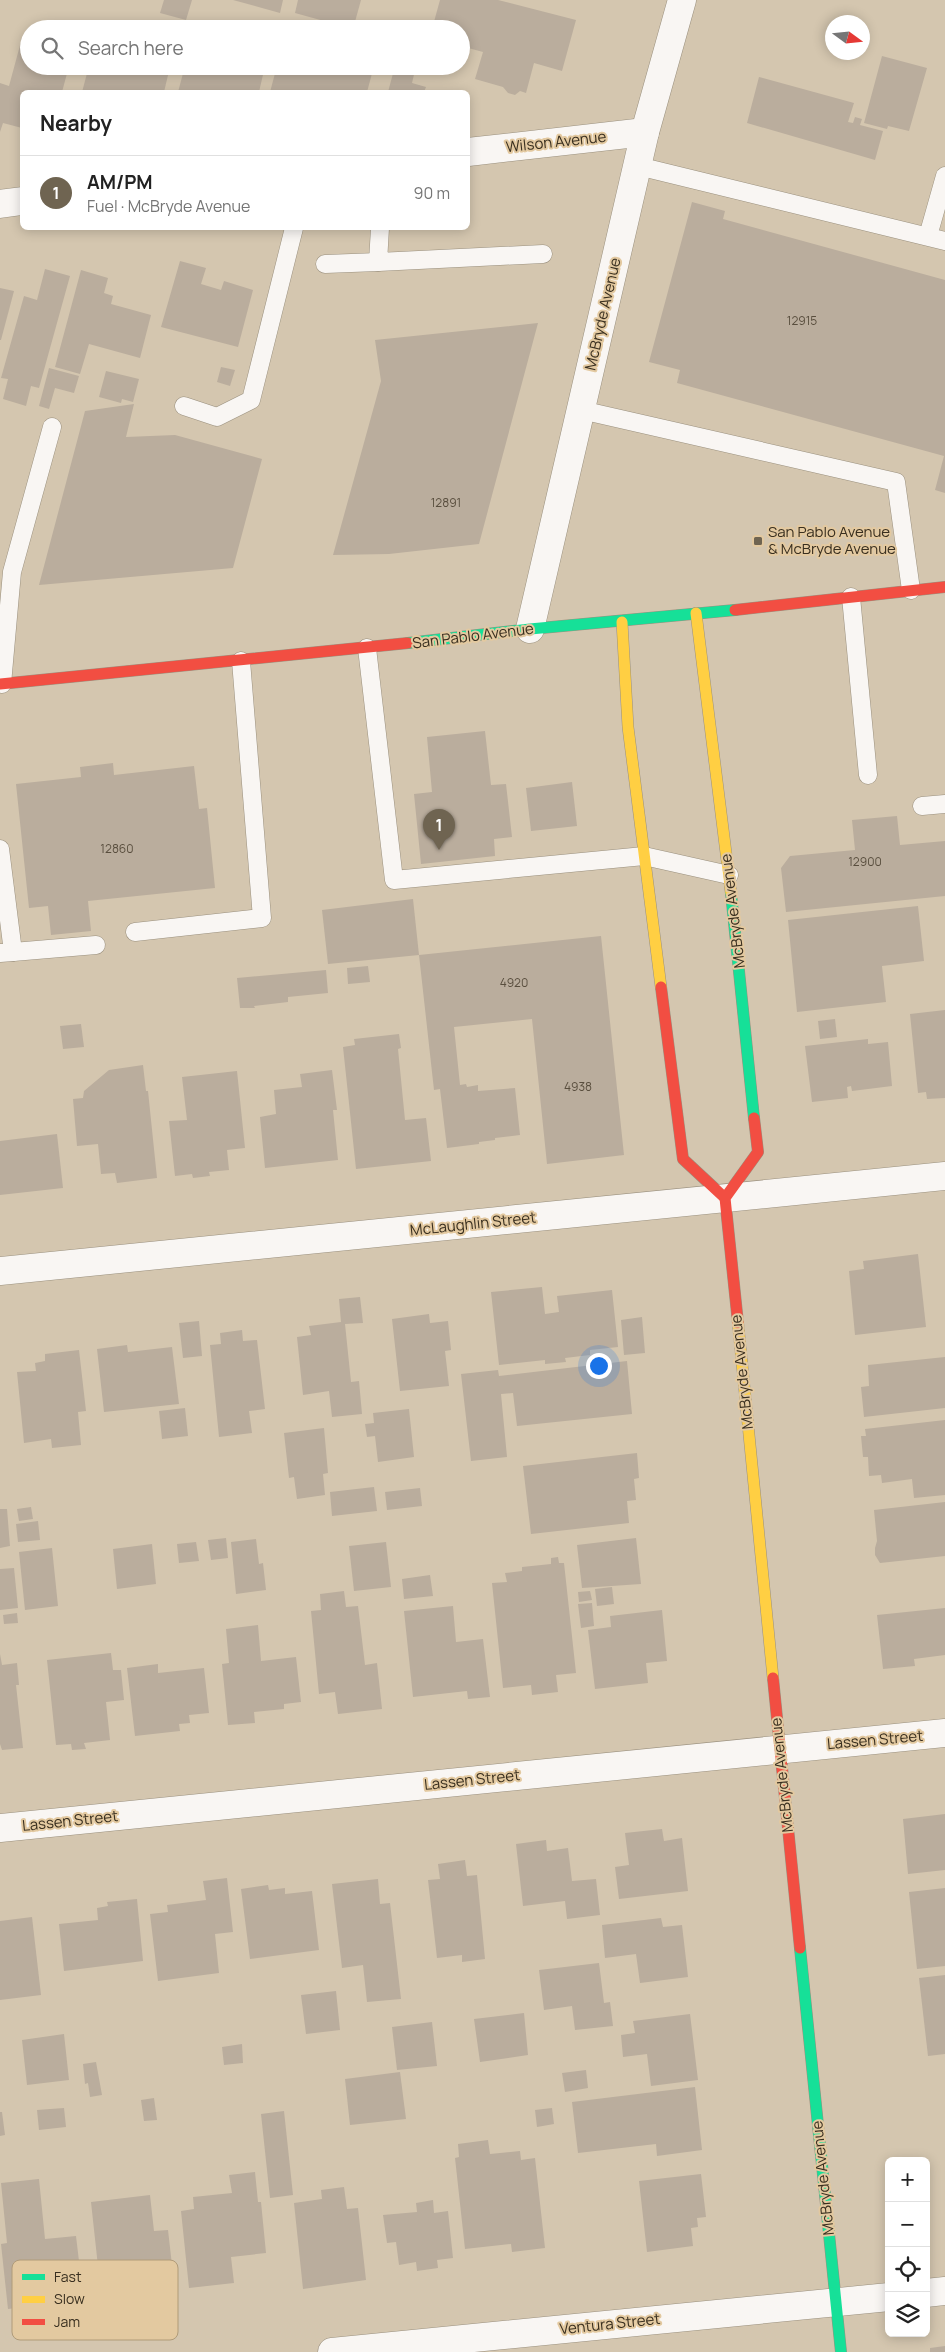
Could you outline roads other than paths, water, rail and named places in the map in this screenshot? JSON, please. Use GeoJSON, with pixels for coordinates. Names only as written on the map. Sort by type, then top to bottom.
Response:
{"type":"FeatureCollection","features":[{"type":"Feature","properties":{"kind":"main road","name":"San Pablo Avenue"},"geometry":{"type":"LineString","coordinates":[[1,684],[241,661],[530,629],[622,622],[945,587]]}},
{"type":"Feature","properties":{"kind":"main road","name":"McBryde Avenue"},"geometry":{"type":"LineString","coordinates":[[696,613],[730,874],[758,1152],[725,1198],[841,2352]]}},
{"type":"Feature","properties":{"kind":"main road"},"geometry":{"type":"LineString","coordinates":[[622,622],[628,727],[682,1159],[725,1198]]}},
{"type":"Feature","properties":{"kind":"street","name":"McBryde Avenue"},"geometry":{"type":"LineString","coordinates":[[530,629],[646,132],[682,0]]}},
{"type":"Feature","properties":{"kind":"street","name":"Wilson Avenue"},"geometry":{"type":"LineString","coordinates":[[470,152],[646,132]]}},
{"type":"Feature","properties":{"kind":"street"},"geometry":{"type":"LineString","coordinates":[[0,204],[20,201]]}},
{"type":"Feature","properties":{"kind":"street","name":"McLaughlin Street"},"geometry":{"type":"LineString","coordinates":[[0,1272],[945,1176]]}},
{"type":"Feature","properties":{"kind":"street","name":"Lassen Street"},"geometry":{"type":"LineString","coordinates":[[0,1828],[945,1733]]}},
{"type":"Feature","properties":{"kind":"street"},"geometry":{"type":"LineString","coordinates":[[930,2293],[945,2291]]}},
{"type":"Feature","properties":{"kind":"street","name":"Ventura Street"},"geometry":{"type":"LineString","coordinates":[[332,2352],[885,2297]]}},
{"type":"Feature","properties":{"kind":"lane"},"geometry":{"type":"LineString","coordinates":[[638,166],[937,238],[945,176]]}},
{"type":"Feature","properties":{"kind":"lane"},"geometry":{"type":"LineString","coordinates":[[184,406],[216,417],[251,400],[294,230]]}},
{"type":"Feature","properties":{"kind":"lane"},"geometry":{"type":"LineString","coordinates":[[378,262],[380,230]]}},
{"type":"Feature","properties":{"kind":"lane"},"geometry":{"type":"LineString","coordinates":[[325,264],[543,254]]}},
{"type":"Feature","properties":{"kind":"lane"},"geometry":{"type":"LineString","coordinates":[[581,410],[896,482],[911,590]]}},
{"type":"Feature","properties":{"kind":"lane"},"geometry":{"type":"LineString","coordinates":[[1,684],[12,572],[52,427]]}},
{"type":"Feature","properties":{"kind":"lane"},"geometry":{"type":"LineString","coordinates":[[851,596],[868,775]]}},
{"type":"Feature","properties":{"kind":"lane"},"geometry":{"type":"LineString","coordinates":[[366,648],[394,880],[644,856],[730,874]]}},
{"type":"Feature","properties":{"kind":"lane"},"geometry":{"type":"LineString","coordinates":[[136,932],[262,918],[241,661]]}},
{"type":"Feature","properties":{"kind":"lane"},"geometry":{"type":"LineString","coordinates":[[922,806],[945,804]]}},
{"type":"Feature","properties":{"kind":"lane"},"geometry":{"type":"LineString","coordinates":[[0,849],[6,952],[96,945]]}},
{"type":"Feature","properties":{"kind":"place","name":"San Pablo Avenue & McBryde Avenue"},"geometry":{"type":"Point","coordinates":[758,541]}},
{"type":"Feature","properties":{"kind":"place","name":"AM/PM"},"geometry":{"type":"Point","coordinates":[439,850]}}]}
